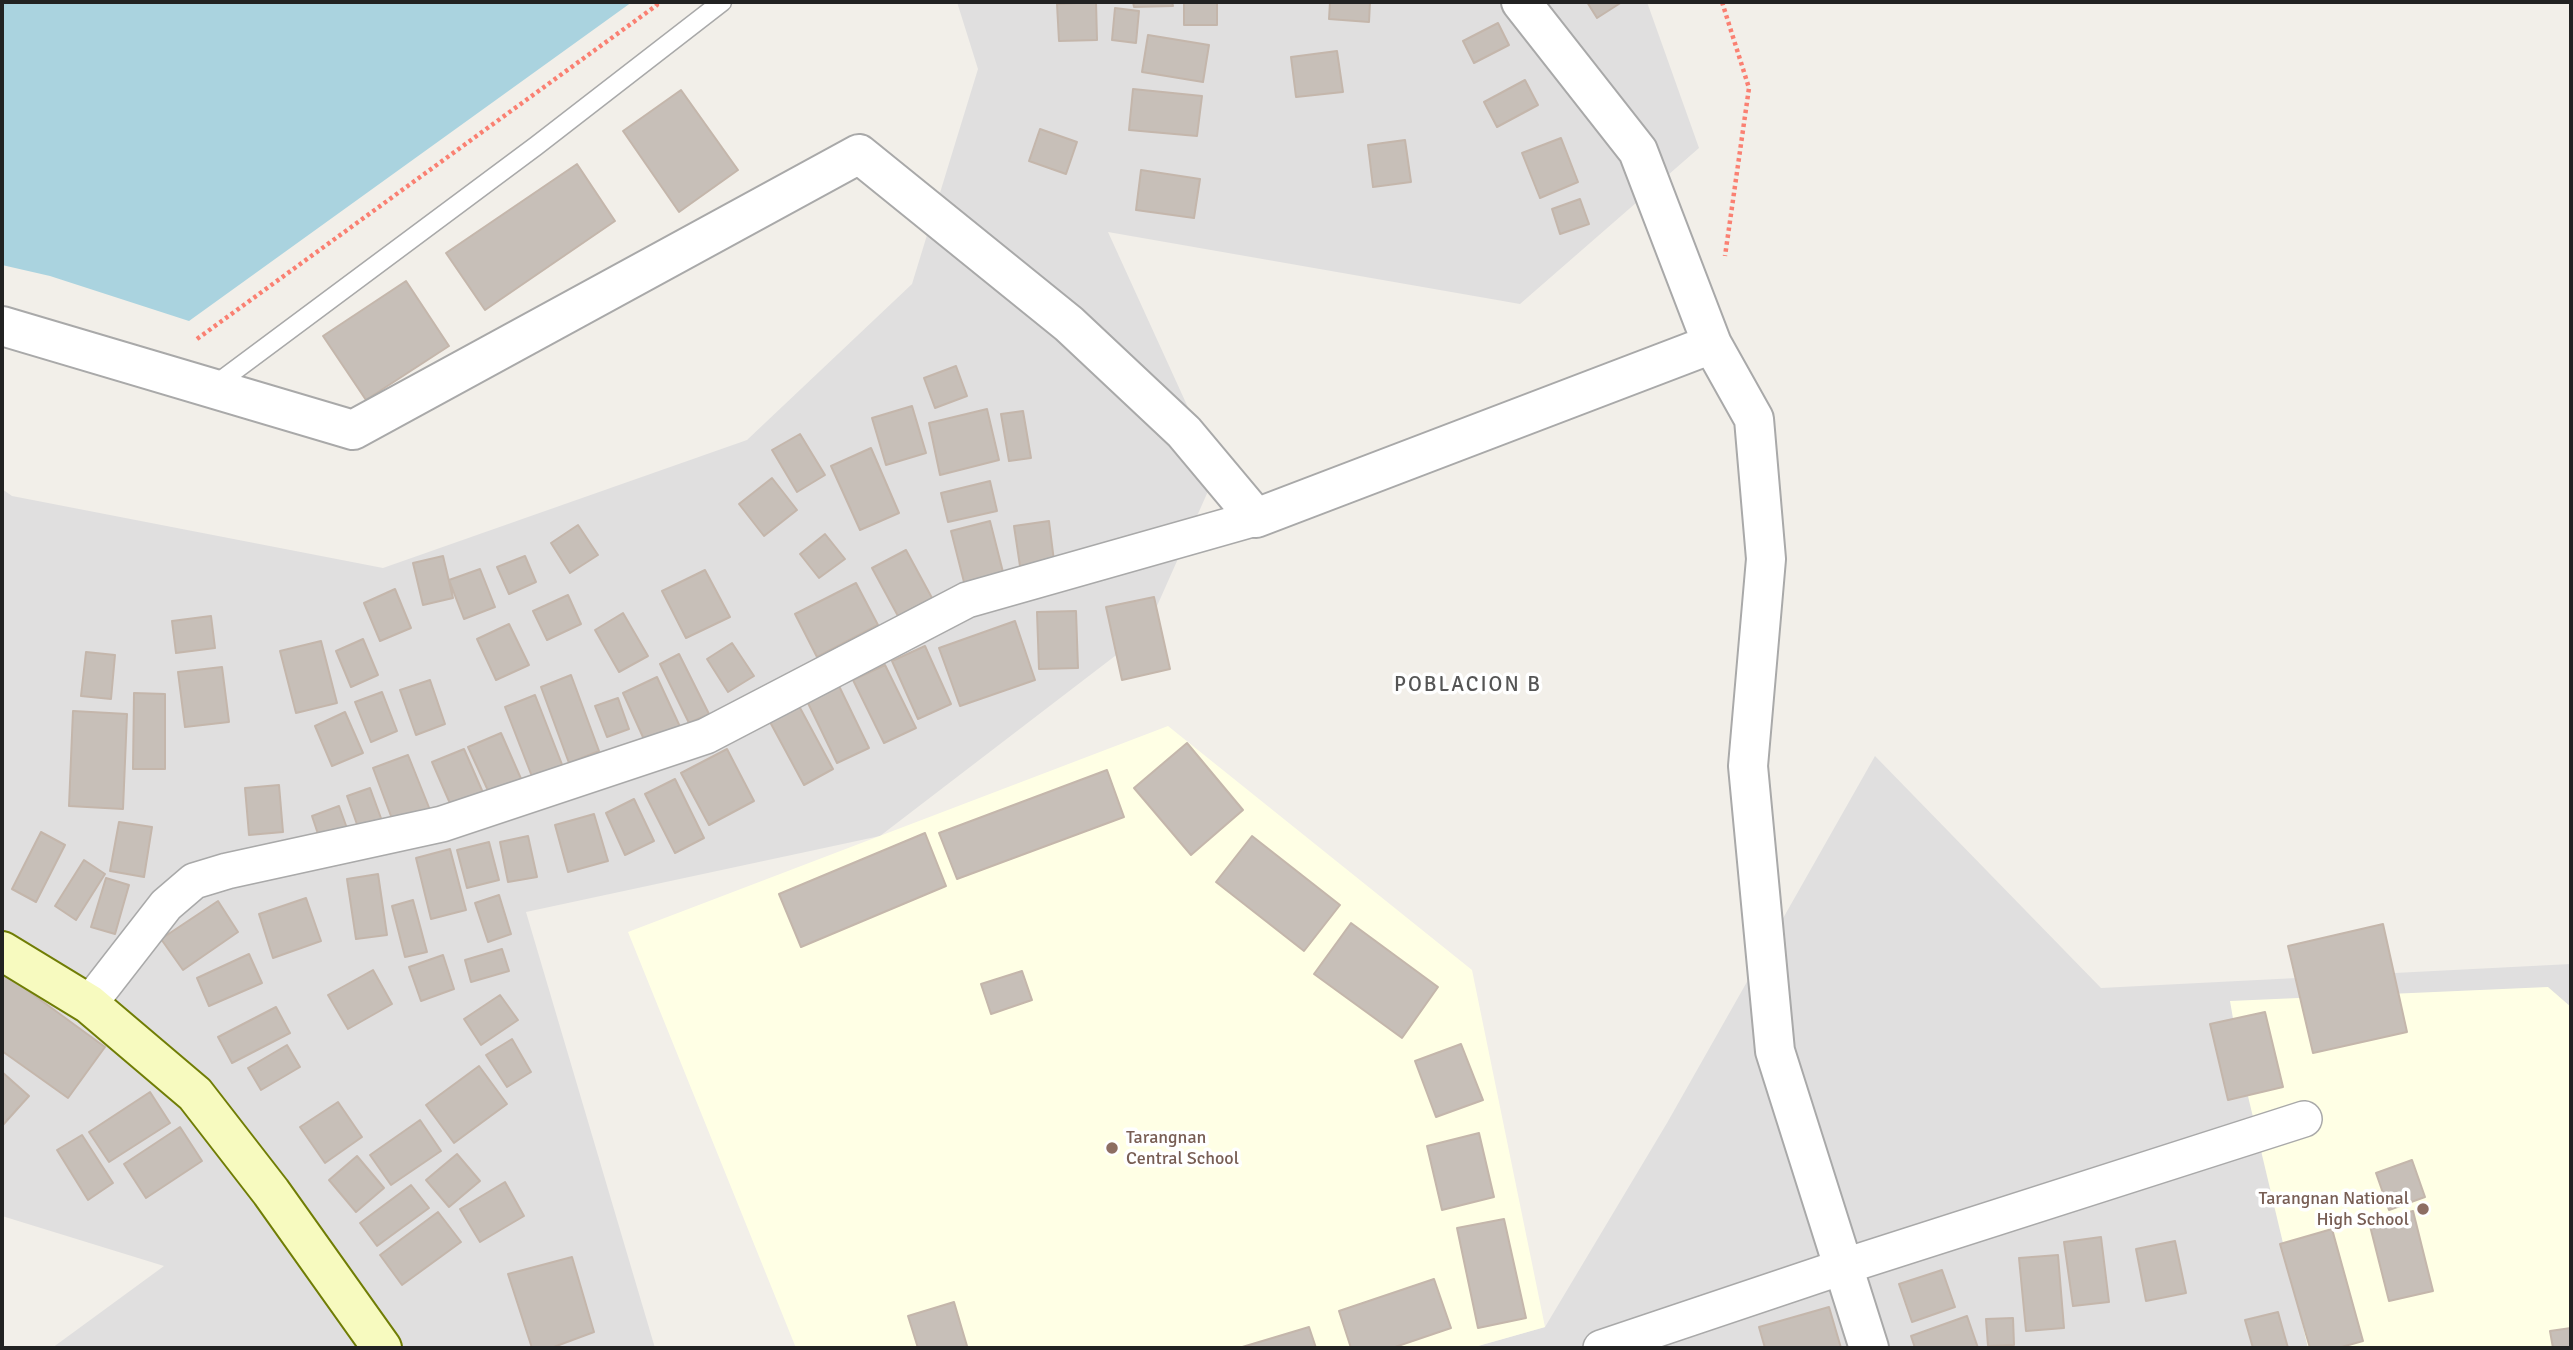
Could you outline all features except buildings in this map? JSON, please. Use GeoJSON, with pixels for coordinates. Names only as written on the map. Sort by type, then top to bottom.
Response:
{"type":"FeatureCollection","features":[{"type":"Feature","properties":{"kind":"main road"},"geometry":{"type":"LineString","coordinates":[[2,951],[89,1004],[195,1094],[271,1192],[382,1348]]}},
{"type":"Feature","properties":{"kind":"street"},"geometry":{"type":"LineString","coordinates":[[1521,2],[1638,151],[1712,344],[1754,419],[1766,559],[1748,766],[1775,1051],[1870,1348]]}},
{"type":"Feature","properties":{"kind":"street"},"geometry":{"type":"LineString","coordinates":[[2,326],[353,430],[859,154],[1069,324],[1184,432],[1256,518]]}},
{"type":"Feature","properties":{"kind":"street"},"geometry":{"type":"LineString","coordinates":[[89,1004],[166,905],[194,881],[227,871],[442,824],[693,741],[967,600],[1256,518],[1712,344]]}},
{"type":"Feature","properties":{"kind":"street"},"geometry":{"type":"LineString","coordinates":[[1601,1348],[1842,1267],[2304,1119]]}},
{"type":"Feature","properties":{"kind":"lane"},"geometry":{"type":"LineString","coordinates":[[211,388],[536,146],[722,2]]}},
{"type":"Feature","properties":{"kind":"path"},"geometry":{"type":"LineString","coordinates":[[190,344],[657,5],[656,2]]}},
{"type":"Feature","properties":{"kind":"path"},"geometry":{"type":"LineString","coordinates":[[1722,2],[1749,88],[1724,263]]}},
{"type":"Feature","properties":{"kind":"shaded area"},"geometry":{"type":"Polygon","coordinates":[[[957,2],[1647,2],[1699,148],[1520,304],[1108,232],[1217,471],[1145,633],[880,836],[526,912],[655,1348],[52,1348],[164,1266],[2,1216],[2,489],[12,496],[383,568],[747,440],[912,284],[978,69],[957,2]]]}},
{"type":"Feature","properties":{"kind":"shaded area","name":"Tarangnan Central School"},"geometry":{"type":"Polygon","coordinates":[[[1168,726],[1472,970],[1545,1327],[1471,1348],[796,1348],[628,932],[1168,726]]]}},
{"type":"Feature","properties":{"kind":"shaded area"},"geometry":{"type":"Polygon","coordinates":[[[1875,756],[2101,988],[2571,964],[2571,1348],[1471,1348],[1545,1327],[1667,1123],[1875,756]]]}},
{"type":"Feature","properties":{"kind":"shaded area","name":"Tarangnan National High School"},"geometry":{"type":"Polygon","coordinates":[[[2548,987],[2571,1007],[2571,1348],[2308,1348],[2242,1071],[2230,1001],[2548,987]]]}},
{"type":"Feature","properties":{"kind":"water"},"geometry":{"type":"Polygon","coordinates":[[[2,2],[632,2],[189,321],[50,276],[2,265],[2,2]]]}},
{"type":"Feature","properties":{"kind":"place","name":"Tarangnan Central School"},"geometry":{"type":"Point","coordinates":[1112,1148]}},
{"type":"Feature","properties":{"kind":"place","name":"Tarangnan National High School"},"geometry":{"type":"Point","coordinates":[2423,1209]}},
{"type":"Feature","properties":{"kind":"district","name":"POBLACION B"},"geometry":{"type":"Point","coordinates":[1468,685]}}]}
